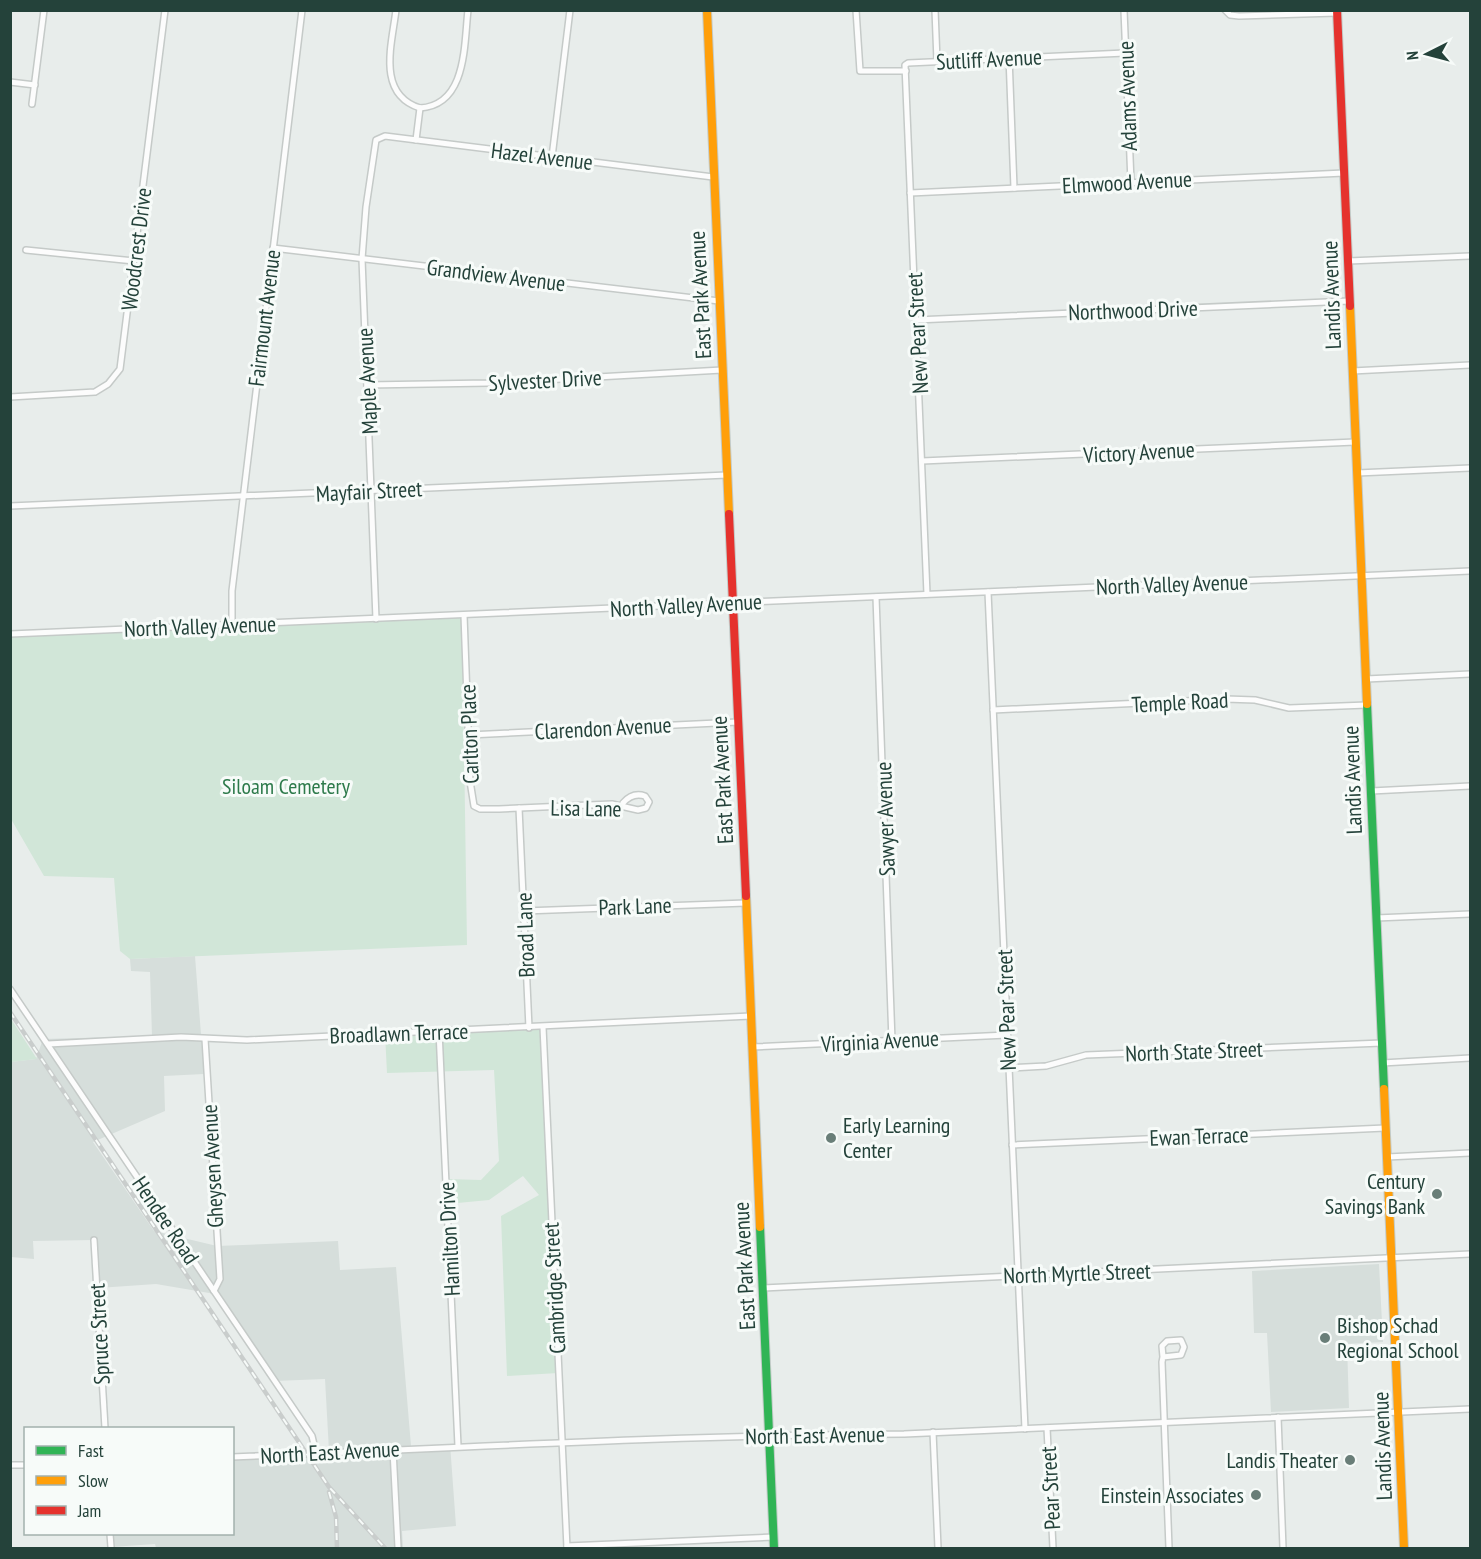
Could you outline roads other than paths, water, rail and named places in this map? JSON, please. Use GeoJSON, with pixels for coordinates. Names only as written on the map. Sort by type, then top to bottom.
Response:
{"type":"FeatureCollection","features":[{"type":"Feature","properties":{"kind":"main road","name":"East Park Avenue"},"geometry":{"type":"LineString","coordinates":[[707,10],[774,1548]]}},
{"type":"Feature","properties":{"kind":"main road","name":"Landis Avenue"},"geometry":{"type":"LineString","coordinates":[[1337,12],[1404,1548]]}},
{"type":"Feature","properties":{"kind":"street"},"geometry":{"type":"LineString","coordinates":[[33,104],[44,10]]}},
{"type":"Feature","properties":{"kind":"street","name":"Woodcrest Drive"},"geometry":{"type":"LineString","coordinates":[[10,397],[88,393],[108,384],[120,369],[165,10]]}},
{"type":"Feature","properties":{"kind":"street","name":"Fairmount Avenue"},"geometry":{"type":"LineString","coordinates":[[232,625],[230,610],[302,10]]}},
{"type":"Feature","properties":{"kind":"street"},"geometry":{"type":"LineString","coordinates":[[396,10],[390,76],[399,95],[420,108]]}},
{"type":"Feature","properties":{"kind":"street"},"geometry":{"type":"LineString","coordinates":[[420,108],[442,100],[456,85],[460,72],[468,10]]}},
{"type":"Feature","properties":{"kind":"street"},"geometry":{"type":"LineString","coordinates":[[552,158],[570,10]]}},
{"type":"Feature","properties":{"kind":"street","name":"Sutliff Avenue"},"geometry":{"type":"LineString","coordinates":[[856,10],[860,71],[906,71],[905,65],[908,63],[937,61],[1125,53]]}},
{"type":"Feature","properties":{"kind":"street"},"geometry":{"type":"LineString","coordinates":[[935,10],[937,61]]}},
{"type":"Feature","properties":{"kind":"street","name":"Adams Avenue"},"geometry":{"type":"LineString","coordinates":[[1124,10],[1131,182]]}},
{"type":"Feature","properties":{"kind":"street"},"geometry":{"type":"LineString","coordinates":[[1225,10],[1230,15],[1239,16],[1337,12]]}},
{"type":"Feature","properties":{"kind":"street"},"geometry":{"type":"LineString","coordinates":[[1009,57],[1014,188]]}},
{"type":"Feature","properties":{"kind":"street","name":"New Pear Street"},"geometry":{"type":"LineString","coordinates":[[906,71],[927,594]]}},
{"type":"Feature","properties":{"kind":"street"},"geometry":{"type":"LineString","coordinates":[[10,82],[35,85]]}},
{"type":"Feature","properties":{"kind":"street"},"geometry":{"type":"LineString","coordinates":[[416,140],[420,108]]}},
{"type":"Feature","properties":{"kind":"street","name":"Hazel Avenue"},"geometry":{"type":"LineString","coordinates":[[375,143],[382,136],[713,177]]}},
{"type":"Feature","properties":{"kind":"street","name":"Maple Avenue"},"geometry":{"type":"LineString","coordinates":[[375,143],[363,259],[376,618]]}},
{"type":"Feature","properties":{"kind":"street","name":"Elmwood Avenue"},"geometry":{"type":"LineString","coordinates":[[910,193],[1344,173]]}},
{"type":"Feature","properties":{"kind":"street","name":"Grandview Avenue"},"geometry":{"type":"LineString","coordinates":[[273,248],[719,301]]}},
{"type":"Feature","properties":{"kind":"street"},"geometry":{"type":"LineString","coordinates":[[26,250],[134,261]]}},
{"type":"Feature","properties":{"kind":"street"},"geometry":{"type":"LineString","coordinates":[[1347,261],[1470,256]]}},
{"type":"Feature","properties":{"kind":"street","name":"Northwood Drive"},"geometry":{"type":"LineString","coordinates":[[916,320],[1349,301]]}},
{"type":"Feature","properties":{"kind":"street"},"geometry":{"type":"LineString","coordinates":[[1352,371],[1470,365]]}},
{"type":"Feature","properties":{"kind":"street","name":"Sylvester Drive"},"geometry":{"type":"LineString","coordinates":[[367,385],[469,384],[722,370]]}},
{"type":"Feature","properties":{"kind":"street","name":"Victory Avenue"},"geometry":{"type":"LineString","coordinates":[[922,461],[1355,442]]}},
{"type":"Feature","properties":{"kind":"street"},"geometry":{"type":"LineString","coordinates":[[1357,473],[1470,468]]}},
{"type":"Feature","properties":{"kind":"street","name":"Mayfair Street"},"geometry":{"type":"LineString","coordinates":[[10,506],[727,475]]}},
{"type":"Feature","properties":{"kind":"street","name":"North Valley Avenue"},"geometry":{"type":"LineString","coordinates":[[10,634],[1470,571]]}},
{"type":"Feature","properties":{"kind":"street","name":"New Pear Street"},"geometry":{"type":"LineString","coordinates":[[988,592],[1025,1429]]}},
{"type":"Feature","properties":{"kind":"street","name":"Sawyer Avenue"},"geometry":{"type":"LineString","coordinates":[[876,597],[892,1041]]}},
{"type":"Feature","properties":{"kind":"street","name":"Carlton Place"},"geometry":{"type":"LineString","coordinates":[[464,615],[474,806],[484,809],[519,808]]}},
{"type":"Feature","properties":{"kind":"street"},"geometry":{"type":"LineString","coordinates":[[1366,679],[1470,674]]}},
{"type":"Feature","properties":{"kind":"street","name":"Temple Road"},"geometry":{"type":"LineString","coordinates":[[993,710],[1226,699],[1250,699],[1289,708],[1367,705]]}},
{"type":"Feature","properties":{"kind":"street","name":"Clarendon Avenue"},"geometry":{"type":"LineString","coordinates":[[469,735],[738,722]]}},
{"type":"Feature","properties":{"kind":"street"},"geometry":{"type":"LineString","coordinates":[[1371,791],[1470,786]]}},
{"type":"Feature","properties":{"kind":"street","name":"Lisa Lane"},"geometry":{"type":"LineString","coordinates":[[521,843],[519,808],[612,804],[638,810],[646,808],[649,802],[645,796],[638,794],[623,803]]}},
{"type":"Feature","properties":{"kind":"street","name":"Broad Lane"},"geometry":{"type":"LineString","coordinates":[[521,843],[529,1028]]}},
{"type":"Feature","properties":{"kind":"street","name":"Park Lane"},"geometry":{"type":"LineString","coordinates":[[524,911],[746,903]]}},
{"type":"Feature","properties":{"kind":"street"},"geometry":{"type":"LineString","coordinates":[[1376,918],[1470,914]]}},
{"type":"Feature","properties":{"kind":"street","name":"Hendee Road"},"geometry":{"type":"LineString","coordinates":[[10,989],[312,1436],[316,1453]]}},
{"type":"Feature","properties":{"kind":"street","name":"Broadlawn Terrace"},"geometry":{"type":"LineString","coordinates":[[48,1044],[181,1037],[205,1039],[529,1028],[751,1017]]}},
{"type":"Feature","properties":{"kind":"street","name":"Cambridge Street"},"geometry":{"type":"LineString","coordinates":[[543,1027],[567,1547]]}},
{"type":"Feature","properties":{"kind":"street","name":"Hamilton Drive"},"geometry":{"type":"LineString","coordinates":[[439,1031],[458,1446]]}},
{"type":"Feature","properties":{"kind":"street","name":"Virginia Avenue"},"geometry":{"type":"LineString","coordinates":[[752,1047],[1007,1035]]}},
{"type":"Feature","properties":{"kind":"street","name":"Gheysen Avenue"},"geometry":{"type":"LineString","coordinates":[[205,1039],[220,1279],[214,1291]]}},
{"type":"Feature","properties":{"kind":"street","name":"North State Street"},"geometry":{"type":"LineString","coordinates":[[1009,1068],[1046,1066],[1086,1055],[1382,1043]]}},
{"type":"Feature","properties":{"kind":"street"},"geometry":{"type":"LineString","coordinates":[[1383,1063],[1470,1058]]}},
{"type":"Feature","properties":{"kind":"street","name":"Ewan Terrace"},"geometry":{"type":"LineString","coordinates":[[1012,1145],[1385,1128]]}},
{"type":"Feature","properties":{"kind":"street"},"geometry":{"type":"LineString","coordinates":[[1387,1157],[1470,1153]]}},
{"type":"Feature","properties":{"kind":"street","name":"Spruce Street"},"geometry":{"type":"LineString","coordinates":[[94,1240],[105,1427]]}},
{"type":"Feature","properties":{"kind":"street","name":"North Myrtle Street"},"geometry":{"type":"LineString","coordinates":[[763,1288],[1470,1254]]}},
{"type":"Feature","properties":{"kind":"street"},"geometry":{"type":"LineString","coordinates":[[1163,1357],[1181,1355],[1184,1347],[1181,1340],[1167,1341],[1162,1346],[1168,1548]]}},
{"type":"Feature","properties":{"kind":"street","name":"North East Avenue"},"geometry":{"type":"LineString","coordinates":[[234,1457],[562,1441],[1025,1429],[1470,1409]]}},
{"type":"Feature","properties":{"kind":"street"},"geometry":{"type":"LineString","coordinates":[[1278,1417],[1283,1548]]}},
{"type":"Feature","properties":{"kind":"street","name":"Pear Street"},"geometry":{"type":"LineString","coordinates":[[1047,1428],[1053,1548]]}},
{"type":"Feature","properties":{"kind":"street"},"geometry":{"type":"LineString","coordinates":[[933,1432],[938,1548]]}},
{"type":"Feature","properties":{"kind":"street"},"geometry":{"type":"LineString","coordinates":[[393,1450],[398,1547]]}},
{"type":"Feature","properties":{"kind":"street"},"geometry":{"type":"LineString","coordinates":[[110,1535],[111,1547]]}},
{"type":"Feature","properties":{"kind":"street"},"geometry":{"type":"LineString","coordinates":[[567,1547],[774,1537]]}},
{"type":"Feature","properties":{"kind":"railway"},"geometry":{"type":"LineString","coordinates":[[10,1012],[329,1487],[385,1548]]}},
{"type":"Feature","properties":{"kind":"railway"},"geometry":{"type":"LineString","coordinates":[[329,1492],[336,1517],[337,1548]]}},
{"type":"Feature","properties":{"kind":"place","name":"Early Learning Center"},"geometry":{"type":"Point","coordinates":[831,1138]}},
{"type":"Feature","properties":{"kind":"place","name":"Century Savings Bank"},"geometry":{"type":"Point","coordinates":[1437,1194]}},
{"type":"Feature","properties":{"kind":"place","name":"Bishop Schad Regional School"},"geometry":{"type":"Point","coordinates":[1325,1338]}},
{"type":"Feature","properties":{"kind":"place","name":"Landis Theater"},"geometry":{"type":"Point","coordinates":[1350,1460]}},
{"type":"Feature","properties":{"kind":"place","name":"Einstein Associates"},"geometry":{"type":"Point","coordinates":[1256,1495]}},
{"type":"Feature","properties":{"kind":"park label","name":"Siloam Cemetery"},"geometry":{"type":"Point","coordinates":[286,786]}}]}
